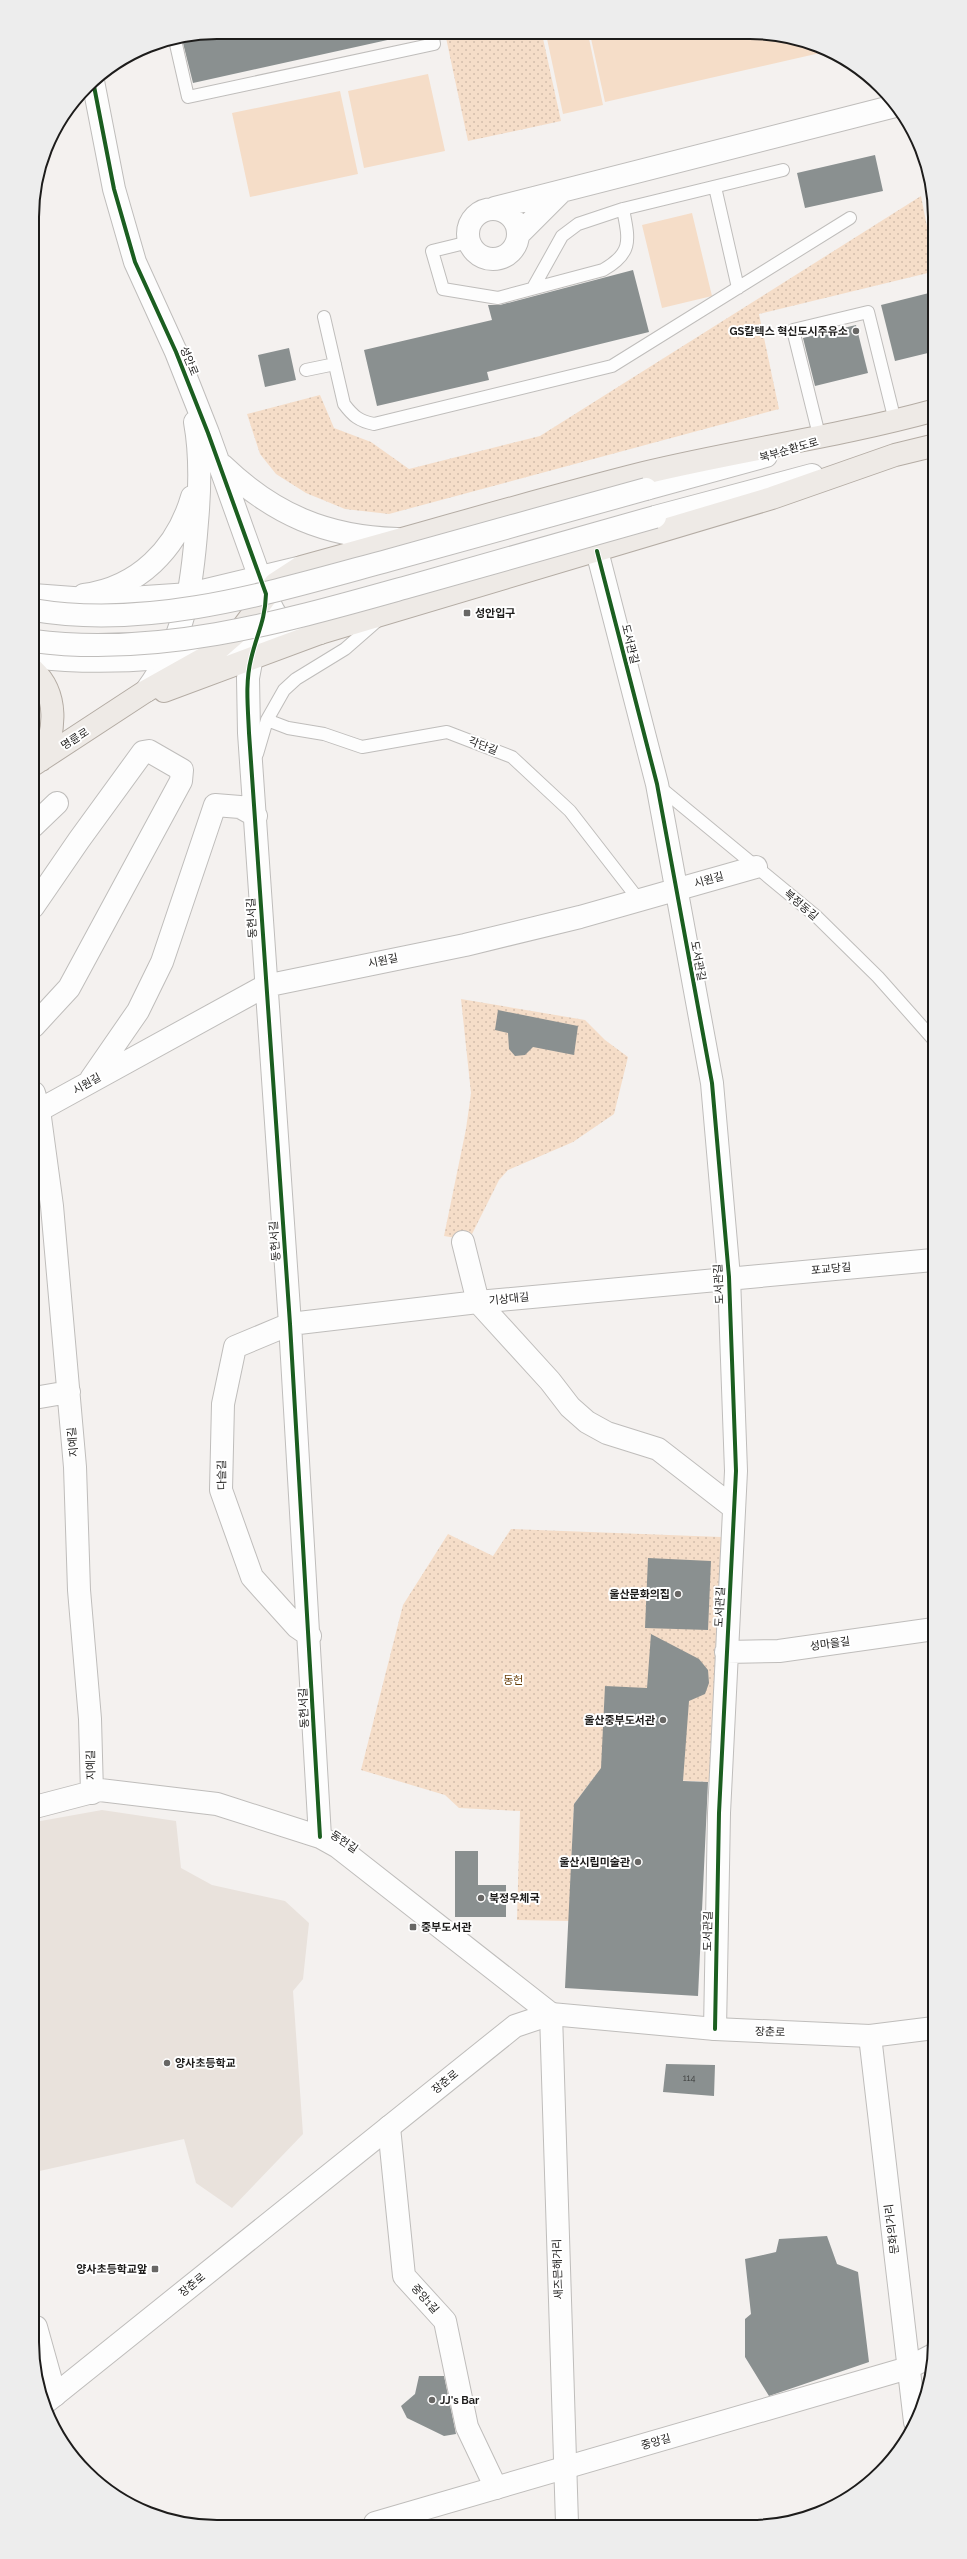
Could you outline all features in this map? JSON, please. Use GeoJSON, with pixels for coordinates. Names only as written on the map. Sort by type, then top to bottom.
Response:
{"type":"FeatureCollection","features":[{"type":"Feature","properties":{"kind":"main road","name":"북부순환도로"},"geometry":{"type":"LineString","coordinates":[[891,422],[928,412]]}},
{"type":"Feature","properties":{"kind":"main road"},"geometry":{"type":"LineString","coordinates":[[116,712],[218,662],[243,627],[264,585],[300,567],[644,474],[891,422]]}},
{"type":"Feature","properties":{"kind":"main road"},"geometry":{"type":"LineString","coordinates":[[251,661],[320,633],[772,498],[895,455],[928,447]]}},
{"type":"Feature","properties":{"kind":"main road"},"geometry":{"type":"LineString","coordinates":[[116,712],[146,691],[218,662]]}},
{"type":"Feature","properties":{"kind":"main road"},"geometry":{"type":"LineString","coordinates":[[39,680],[47,693],[53,720],[50,740],[39,759]]}},
{"type":"Feature","properties":{"kind":"main road","name":"명륜로"},"geometry":{"type":"LineString","coordinates":[[39,762],[116,712]]}},
{"type":"Feature","properties":{"kind":"street","name":"성안로"},"geometry":{"type":"LineString","coordinates":[[94,88],[114,189],[135,262],[189,386],[209,461],[264,585],[266,613],[251,661]]}},
{"type":"Feature","properties":{"kind":"street"},"geometry":{"type":"LineString","coordinates":[[495,208],[510,216],[516,222],[518,235],[514,248],[500,258],[483,257],[476,253],[469,242],[467,232],[473,217],[479,212],[890,107]]}},
{"type":"Feature","properties":{"kind":"street"},"geometry":{"type":"LineString","coordinates":[[518,235],[561,192]]}},
{"type":"Feature","properties":{"kind":"street","name":"북부순환도로"},"geometry":{"type":"LineString","coordinates":[[39,611],[99,616],[151,613],[199,607],[318,579],[891,422]]}},
{"type":"Feature","properties":{"kind":"street"},"geometry":{"type":"LineString","coordinates":[[39,641],[99,645],[155,644],[203,636],[327,609],[654,517],[895,455]]}},
{"type":"Feature","properties":{"kind":"street"},"geometry":{"type":"LineString","coordinates":[[209,461],[252,492],[299,519],[354,536],[404,539]]}},
{"type":"Feature","properties":{"kind":"street"},"geometry":{"type":"LineString","coordinates":[[146,691],[167,658],[182,624],[190,594],[199,501],[209,461]]}},
{"type":"Feature","properties":{"kind":"street"},"geometry":{"type":"LineString","coordinates":[[43,596],[110,590],[130,581],[159,558],[181,526],[209,461]]}},
{"type":"Feature","properties":{"kind":"street","name":"도서관길"},"geometry":{"type":"LineString","coordinates":[[597,551],[657,784],[712,1083],[729,1277],[736,1471],[719,1813],[715,2029]]}},
{"type":"Feature","properties":{"kind":"street"},"geometry":{"type":"LineString","coordinates":[[43,596],[100,600],[190,594],[264,585],[272,612],[283,623],[297,630],[320,633]]}},
{"type":"Feature","properties":{"kind":"street"},"geometry":{"type":"LineString","coordinates":[[39,657],[112,660],[167,658],[218,662],[251,661]]}},
{"type":"Feature","properties":{"kind":"street","name":"동헌서길"},"geometry":{"type":"LineString","coordinates":[[251,661],[249,732],[254,777],[265,986],[290,1324],[310,1636],[320,1837]]}},
{"type":"Feature","properties":{"kind":"street"},"geometry":{"type":"LineString","coordinates":[[39,898],[78,840],[143,752],[149,751],[182,770],[181,781],[69,988],[39,1021]]}},
{"type":"Feature","properties":{"kind":"street"},"geometry":{"type":"LineString","coordinates":[[39,820],[57,803]]}},
{"type":"Feature","properties":{"kind":"street"},"geometry":{"type":"LineString","coordinates":[[88,1083],[138,1011],[162,962],[215,805],[240,807],[256,816]]}},
{"type":"Feature","properties":{"kind":"street","name":"시원길"},"geometry":{"type":"LineString","coordinates":[[39,1103],[88,1083],[265,986],[465,945],[580,917],[756,867]]}},
{"type":"Feature","properties":{"kind":"street","name":"지예길"},"geometry":{"type":"LineString","coordinates":[[39,1129],[52,1206],[75,1467],[79,1590],[90,1718],[92,1793]]}},
{"type":"Feature","properties":{"kind":"street"},"geometry":{"type":"LineString","coordinates":[[463,1242],[478,1302],[550,1381],[570,1407],[587,1422],[607,1433],[658,1449],[734,1508]]}},
{"type":"Feature","properties":{"kind":"street","name":"포교당길"},"geometry":{"type":"LineString","coordinates":[[729,1277],[928,1260]]}},
{"type":"Feature","properties":{"kind":"street","name":"기상대길"},"geometry":{"type":"LineString","coordinates":[[290,1324],[478,1302],[729,1277]]}},
{"type":"Feature","properties":{"kind":"street","name":"다슬길"},"geometry":{"type":"LineString","coordinates":[[290,1324],[235,1347],[224,1404],[221,1490],[252,1577],[297,1628],[310,1636]]}},
{"type":"Feature","properties":{"kind":"street"},"geometry":{"type":"LineString","coordinates":[[39,1397],[69,1392]]}},
{"type":"Feature","properties":{"kind":"street","name":"성마을길"},"geometry":{"type":"LineString","coordinates":[[726,1652],[779,1651],[928,1630]]}},
{"type":"Feature","properties":{"kind":"street","name":"동헌길"},"geometry":{"type":"LineString","coordinates":[[39,1806],[100,1790],[218,1804],[320,1837],[338,1847],[551,2014]]}},
{"type":"Feature","properties":{"kind":"street","name":"장춘로"},"geometry":{"type":"LineString","coordinates":[[50,2399],[515,2026],[551,2014],[715,2029],[870,2036],[928,2029]]}},
{"type":"Feature","properties":{"kind":"street","name":"새즈믄해거리"},"geometry":{"type":"LineString","coordinates":[[551,2014],[564,2469],[567,2520]]}},
{"type":"Feature","properties":{"kind":"street","name":"문화의거리"},"geometry":{"type":"LineString","coordinates":[[870,2036],[914,2411]]}},
{"type":"Feature","properties":{"kind":"street","name":"중앙1길"},"geometry":{"type":"LineString","coordinates":[[389,2127],[404,2276],[445,2321],[467,2427],[496,2488]]}},
{"type":"Feature","properties":{"kind":"street"},"geometry":{"type":"LineString","coordinates":[[39,2342],[50,2399]]}},
{"type":"Feature","properties":{"kind":"street","name":"중앙길"},"geometry":{"type":"LineString","coordinates":[[388,2520],[908,2368],[927,2358]]}},
{"type":"Feature","properties":{"kind":"lane"},"geometry":{"type":"LineString","coordinates":[[176,44],[188,98],[434,44],[433,39]]}},
{"type":"Feature","properties":{"kind":"lane"},"geometry":{"type":"LineString","coordinates":[[533,288],[562,236],[578,224],[623,209],[783,170]]}},
{"type":"Feature","properties":{"kind":"lane"},"geometry":{"type":"LineString","coordinates":[[715,187],[738,288]]}},
{"type":"Feature","properties":{"kind":"lane"},"geometry":{"type":"LineString","coordinates":[[469,242],[432,251],[443,289],[498,298],[603,270],[618,262],[627,248],[628,234],[623,209]]}},
{"type":"Feature","properties":{"kind":"lane"},"geometry":{"type":"LineString","coordinates":[[324,317],[344,404],[352,416],[363,422],[374,424],[612,366],[850,218]]}},
{"type":"Feature","properties":{"kind":"lane"},"geometry":{"type":"LineString","coordinates":[[819,436],[793,330],[868,312],[891,422]]}},
{"type":"Feature","properties":{"kind":"lane"},"geometry":{"type":"LineString","coordinates":[[306,370],[335,364]]}},
{"type":"Feature","properties":{"kind":"lane"},"geometry":{"type":"LineString","coordinates":[[254,777],[258,745],[267,720],[284,690],[296,679],[345,649],[379,620],[393,611]]}},
{"type":"Feature","properties":{"kind":"lane"},"geometry":{"type":"LineString","coordinates":[[218,662],[233,669],[251,661]]}},
{"type":"Feature","properties":{"kind":"lane","name":"각단길"},"geometry":{"type":"LineString","coordinates":[[267,720],[288,728],[324,734],[362,747],[447,732],[512,757],[570,811],[639,900]]}},
{"type":"Feature","properties":{"kind":"lane","name":"북정동길"},"geometry":{"type":"LineString","coordinates":[[657,784],[817,917],[878,977],[928,1033]]}},
{"type":"Feature","properties":{"kind":"shaded area","name":"양사초등학교"},"geometry":{"type":"Polygon","coordinates":[[[102,1810],[176,1821],[181,1868],[212,1885],[285,1901],[309,1923],[303,1979],[293,1991],[303,2134],[232,2208],[196,2183],[184,2139],[39,2171],[39,1821],[102,1810]]]}},
{"type":"Feature","properties":{"kind":"green space"},"geometry":{"type":"Polygon","coordinates":[[[446,39],[543,39],[561,121],[468,141],[446,39]]]}},
{"type":"Feature","properties":{"kind":"green space"},"geometry":{"type":"Polygon","coordinates":[[[547,39],[589,39],[603,105],[563,114],[547,39]]]}},
{"type":"Feature","properties":{"kind":"green space"},"geometry":{"type":"Polygon","coordinates":[[[591,39],[762,39],[785,42],[807,48],[819,53],[605,102],[591,39]]]}},
{"type":"Feature","properties":{"kind":"green space"},"geometry":{"type":"Polygon","coordinates":[[[428,74],[445,151],[364,168],[348,91],[428,74]]]}},
{"type":"Feature","properties":{"kind":"green space"},"geometry":{"type":"Polygon","coordinates":[[[340,91],[358,174],[250,197],[232,113],[340,91]]]}},
{"type":"Feature","properties":{"kind":"green space"},"geometry":{"type":"Polygon","coordinates":[[[921,196],[928,232],[928,273],[759,314],[779,409],[389,514],[345,509],[306,493],[276,474],[260,454],[247,414],[320,395],[334,428],[371,442],[409,469],[540,436],[921,196]]]}},
{"type":"Feature","properties":{"kind":"green space"},"geometry":{"type":"Polygon","coordinates":[[[692,213],[712,296],[662,308],[642,225],[692,213]]]}},
{"type":"Feature","properties":{"kind":"green space"},"geometry":{"type":"Polygon","coordinates":[[[461,999],[585,1020],[605,1040],[628,1057],[614,1114],[573,1142],[508,1170],[499,1180],[469,1240],[444,1236],[466,1129],[471,1093],[461,999]]]}},
{"type":"Feature","properties":{"kind":"green space","name":"동헌"},"geometry":{"type":"Polygon","coordinates":[[[511,1529],[721,1537],[710,1782],[595,1776],[574,1804],[569,1921],[517,1920],[520,1811],[459,1808],[445,1795],[361,1770],[403,1605],[448,1534],[493,1556],[511,1529]]]}},
{"type":"Feature","properties":{"kind":"building"},"geometry":{"type":"Polygon","coordinates":[[[205,39],[392,39],[193,83],[183,42],[205,39]]]}},
{"type":"Feature","properties":{"kind":"building"},"geometry":{"type":"Polygon","coordinates":[[[875,155],[883,191],[805,208],[797,173],[875,155]]]}},
{"type":"Feature","properties":{"kind":"building"},"geometry":{"type":"Polygon","coordinates":[[[633,270],[649,332],[487,372],[489,380],[377,406],[364,350],[492,320],[488,305],[500,305],[633,270]]]}},
{"type":"Feature","properties":{"kind":"building"},"geometry":{"type":"Polygon","coordinates":[[[928,293],[928,353],[895,361],[881,305],[928,293]]]}},
{"type":"Feature","properties":{"kind":"building"},"geometry":{"type":"Polygon","coordinates":[[[856,325],[868,373],[815,386],[803,338],[856,325]]]}},
{"type":"Feature","properties":{"kind":"building"},"geometry":{"type":"Polygon","coordinates":[[[289,348],[296,380],[265,387],[258,355],[289,348]]]}},
{"type":"Feature","properties":{"kind":"building"},"geometry":{"type":"Polygon","coordinates":[[[498,1010],[578,1026],[574,1055],[533,1047],[525,1055],[515,1056],[509,1049],[508,1033],[495,1030],[498,1010]]]}},
{"type":"Feature","properties":{"kind":"building","name":"울산문화의집"},"geometry":{"type":"Polygon","coordinates":[[[648,1558],[711,1561],[708,1630],[645,1628],[648,1558]]]}},
{"type":"Feature","properties":{"kind":"building","name":"울산시립미술관"},"geometry":{"type":"Polygon","coordinates":[[[651,1634],[699,1659],[708,1670],[709,1683],[705,1694],[689,1701],[683,1781],[708,1782],[698,1996],[565,1988],[574,1804],[601,1768],[605,1686],[647,1688],[651,1634]]]}},
{"type":"Feature","properties":{"kind":"building"},"geometry":{"type":"Polygon","coordinates":[[[455,1851],[478,1851],[478,1885],[506,1885],[506,1917],[455,1917],[455,1851]]]}},
{"type":"Feature","properties":{"kind":"building"},"geometry":{"type":"Polygon","coordinates":[[[666,2064],[715,2065],[714,2096],[663,2092],[666,2064]]]}},
{"type":"Feature","properties":{"kind":"building"},"geometry":{"type":"Polygon","coordinates":[[[827,2236],[837,2264],[858,2272],[869,2362],[769,2396],[745,2357],[745,2319],[751,2314],[745,2259],[776,2252],[779,2239],[827,2236]]]}},
{"type":"Feature","properties":{"kind":"building","name":"JJ's Bar"},"geometry":{"type":"Polygon","coordinates":[[[419,2376],[444,2376],[456,2434],[444,2436],[407,2418],[401,2406],[415,2394],[419,2376]]]}},
{"type":"Feature","properties":{"kind":"cycle path"},"geometry":{"type":"LineString","coordinates":[[94,88],[114,189],[135,262],[176,352],[208,433],[266,594],[262,620],[249,668],[247,686],[249,733],[290,1324],[320,1837]]}},
{"type":"Feature","properties":{"kind":"cycle path"},"geometry":{"type":"LineString","coordinates":[[597,551],[657,784],[712,1083],[729,1277],[736,1471],[719,1813],[715,2029]]}},
{"type":"Feature","properties":{"kind":"place","name":"GS칼텍스 혁신도시주유소"},"geometry":{"type":"Point","coordinates":[856,331]}},
{"type":"Feature","properties":{"kind":"place","name":"성안입구"},"geometry":{"type":"Point","coordinates":[467,613]}},
{"type":"Feature","properties":{"kind":"place","name":"울산문화의집"},"geometry":{"type":"Point","coordinates":[678,1594]}},
{"type":"Feature","properties":{"kind":"place","name":"울산중부도서관"},"geometry":{"type":"Point","coordinates":[663,1720]}},
{"type":"Feature","properties":{"kind":"place","name":"울산시립미술관"},"geometry":{"type":"Point","coordinates":[638,1862]}},
{"type":"Feature","properties":{"kind":"place","name":"북정우체국"},"geometry":{"type":"Point","coordinates":[481,1898]}},
{"type":"Feature","properties":{"kind":"place","name":"중부도서관"},"geometry":{"type":"Point","coordinates":[413,1927]}},
{"type":"Feature","properties":{"kind":"place","name":"양사초등학교"},"geometry":{"type":"Point","coordinates":[167,2063]}},
{"type":"Feature","properties":{"kind":"place","name":"양사초등학교앞"},"geometry":{"type":"Point","coordinates":[155,2269]}},
{"type":"Feature","properties":{"kind":"place","name":"JJ's Bar"},"geometry":{"type":"Point","coordinates":[432,2400]}}]}
